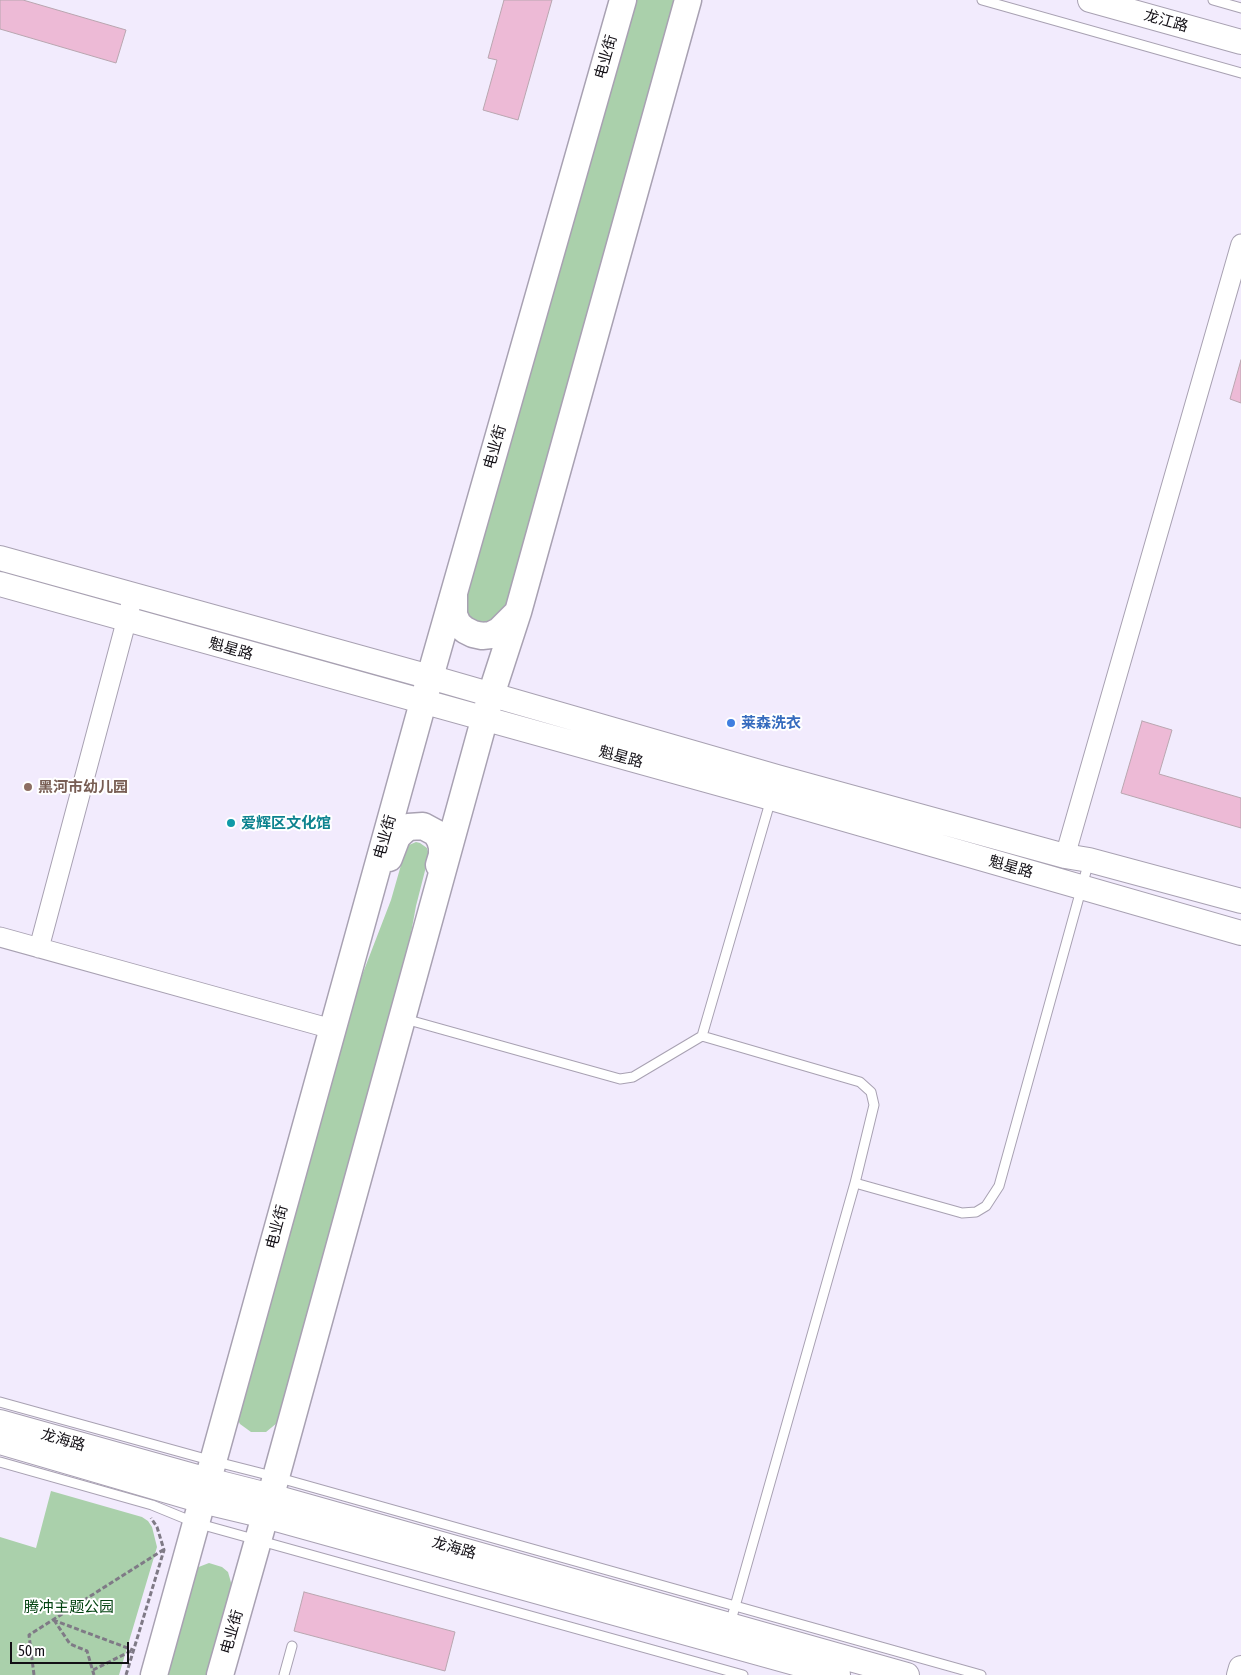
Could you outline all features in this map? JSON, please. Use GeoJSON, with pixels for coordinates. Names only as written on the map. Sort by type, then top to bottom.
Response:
{"type":"FeatureCollection","features":[{"type":"Feature","properties":{"kind":"main road","name":"电业街"},"geometry":{"type":"LineString","coordinates":[[154,1675],[357,938],[622,0]]}},
{"type":"Feature","properties":{"kind":"main road","name":"电业街"},"geometry":{"type":"LineString","coordinates":[[220,1675],[268,1507],[484,720],[518,612],[688,0]]}},
{"type":"Feature","properties":{"kind":"main road"},"geometry":{"type":"LineString","coordinates":[[455,588],[454,615],[458,624],[473,634],[491,635],[499,631],[518,612]]}},
{"type":"Feature","properties":{"kind":"main road"},"geometry":{"type":"LineString","coordinates":[[357,938],[378,899],[397,837],[408,827],[423,826],[436,834],[442,847],[442,854],[427,907],[421,951]]}},
{"type":"Feature","properties":{"kind":"street","name":"龙江路"},"geometry":{"type":"LineString","coordinates":[[1090,0],[1241,42]]}},
{"type":"Feature","properties":{"kind":"street","name":"龙江路"},"geometry":{"type":"LineString","coordinates":[[1150,0],[1241,25]]}},
{"type":"Feature","properties":{"kind":"street"},"geometry":{"type":"LineString","coordinates":[[1065,856],[1241,244]]}},
{"type":"Feature","properties":{"kind":"street","name":"魁星路"},"geometry":{"type":"LineString","coordinates":[[0,558],[491,695],[1082,887],[1241,934]]}},
{"type":"Feature","properties":{"kind":"street","name":"魁星路"},"geometry":{"type":"LineString","coordinates":[[0,584],[484,720],[1065,856],[1089,860],[1241,901]]}},
{"type":"Feature","properties":{"kind":"street"},"geometry":{"type":"LineString","coordinates":[[39,948],[133,596]]}},
{"type":"Feature","properties":{"kind":"street"},"geometry":{"type":"LineString","coordinates":[[0,937],[332,1029]]}},
{"type":"Feature","properties":{"kind":"street","name":"龙海路"},"geometry":{"type":"LineString","coordinates":[[0,1422],[205,1491]]}},
{"type":"Feature","properties":{"kind":"street","name":"龙海路"},"geometry":{"type":"LineString","coordinates":[[0,1442],[205,1491],[730,1625],[907,1675]]}},
{"type":"Feature","properties":{"kind":"street","name":"龙海路"},"geometry":{"type":"LineString","coordinates":[[730,1625],[838,1675]]}},
{"type":"Feature","properties":{"kind":"street"},"geometry":{"type":"LineString","coordinates":[[1239,1675],[1241,1668]]}},
{"type":"Feature","properties":{"kind":"lane"},"geometry":{"type":"LineString","coordinates":[[982,0],[1241,73]]}},
{"type":"Feature","properties":{"kind":"lane"},"geometry":{"type":"LineString","coordinates":[[1213,0],[1241,8]]}},
{"type":"Feature","properties":{"kind":"lane"},"geometry":{"type":"LineString","coordinates":[[403,1018],[620,1079],[633,1077],[702,1036],[774,788]]}},
{"type":"Feature","properties":{"kind":"lane"},"geometry":{"type":"LineString","coordinates":[[855,1183],[962,1213],[976,1212],[986,1206],[999,1186],[1089,860]]}},
{"type":"Feature","properties":{"kind":"lane"},"geometry":{"type":"LineString","coordinates":[[702,1036],[860,1082],[871,1092],[874,1104],[855,1183],[730,1625]]}},
{"type":"Feature","properties":{"kind":"lane"},"geometry":{"type":"LineString","coordinates":[[0,1402],[205,1491],[730,1625],[981,1675]]}},
{"type":"Feature","properties":{"kind":"lane"},"geometry":{"type":"LineString","coordinates":[[0,1462],[152,1505],[205,1491]]}},
{"type":"Feature","properties":{"kind":"lane"},"geometry":{"type":"LineString","coordinates":[[268,1507],[743,1675]]}},
{"type":"Feature","properties":{"kind":"lane"},"geometry":{"type":"LineString","coordinates":[[284,1675],[292,1646]]}},
{"type":"Feature","properties":{"kind":"path"},"geometry":{"type":"LineString","coordinates":[[126,1675],[164,1550],[157,1528],[152,1519],[146,1515]]}},
{"type":"Feature","properties":{"kind":"path"},"geometry":{"type":"LineString","coordinates":[[34,1675],[29,1635],[164,1550]]}},
{"type":"Feature","properties":{"kind":"path"},"geometry":{"type":"LineString","coordinates":[[54,1620],[134,1650]]}},
{"type":"Feature","properties":{"kind":"path"},"geometry":{"type":"LineString","coordinates":[[54,1620],[70,1644],[87,1651],[94,1675]]}},
{"type":"Feature","properties":{"kind":"path"},"geometry":{"type":"LineString","coordinates":[[93,1670],[134,1650]]}},
{"type":"Feature","properties":{"kind":"green space"},"geometry":{"type":"Polygon","coordinates":[[[634,0],[675,0],[503,615],[500,621],[471,625],[462,601],[634,0]]]}},
{"type":"Feature","properties":{"kind":"green space"},"geometry":{"type":"Polygon","coordinates":[[[416,842],[427,848],[429,855],[416,906],[400,993],[277,1423],[266,1432],[251,1432],[240,1424],[237,1418],[236,1404],[361,978],[391,900],[405,851],[409,845],[416,842]]]}},
{"type":"Feature","properties":{"kind":"green space","name":"腾冲主题公园"},"geometry":{"type":"Polygon","coordinates":[[[51,1491],[142,1517],[152,1527],[157,1547],[119,1675],[0,1675],[0,1537],[36,1548],[51,1491]]]}},
{"type":"Feature","properties":{"kind":"green space"},"geometry":{"type":"Polygon","coordinates":[[[209,1563],[222,1567],[228,1572],[232,1586],[208,1675],[162,1675],[196,1568],[209,1563]]]}},
{"type":"Feature","properties":{"kind":"building"},"geometry":{"type":"Polygon","coordinates":[[[0,0],[23,0],[126,30],[116,63],[0,29],[0,0]]]}},
{"type":"Feature","properties":{"kind":"building"},"geometry":{"type":"Polygon","coordinates":[[[504,0],[552,0],[518,120],[483,110],[497,60],[488,58],[504,0]]]}},
{"type":"Feature","properties":{"kind":"building"},"geometry":{"type":"Polygon","coordinates":[[[1241,360],[1241,403],[1230,399],[1241,360]]]}},
{"type":"Feature","properties":{"kind":"building"},"geometry":{"type":"Polygon","coordinates":[[[1142,721],[1172,730],[1159,774],[1241,798],[1241,828],[1121,793],[1142,721]]]}},
{"type":"Feature","properties":{"kind":"building"},"geometry":{"type":"Polygon","coordinates":[[[304,1592],[455,1632],[445,1671],[294,1631],[304,1592]]]}},
{"type":"Feature","properties":{"kind":"place","name":"莱森洗衣"},"geometry":{"type":"Point","coordinates":[731,723]}},
{"type":"Feature","properties":{"kind":"place","name":"黑河市幼儿园"},"geometry":{"type":"Point","coordinates":[28,787]}},
{"type":"Feature","properties":{"kind":"place","name":"爱辉区文化馆"},"geometry":{"type":"Point","coordinates":[231,823]}}]}
